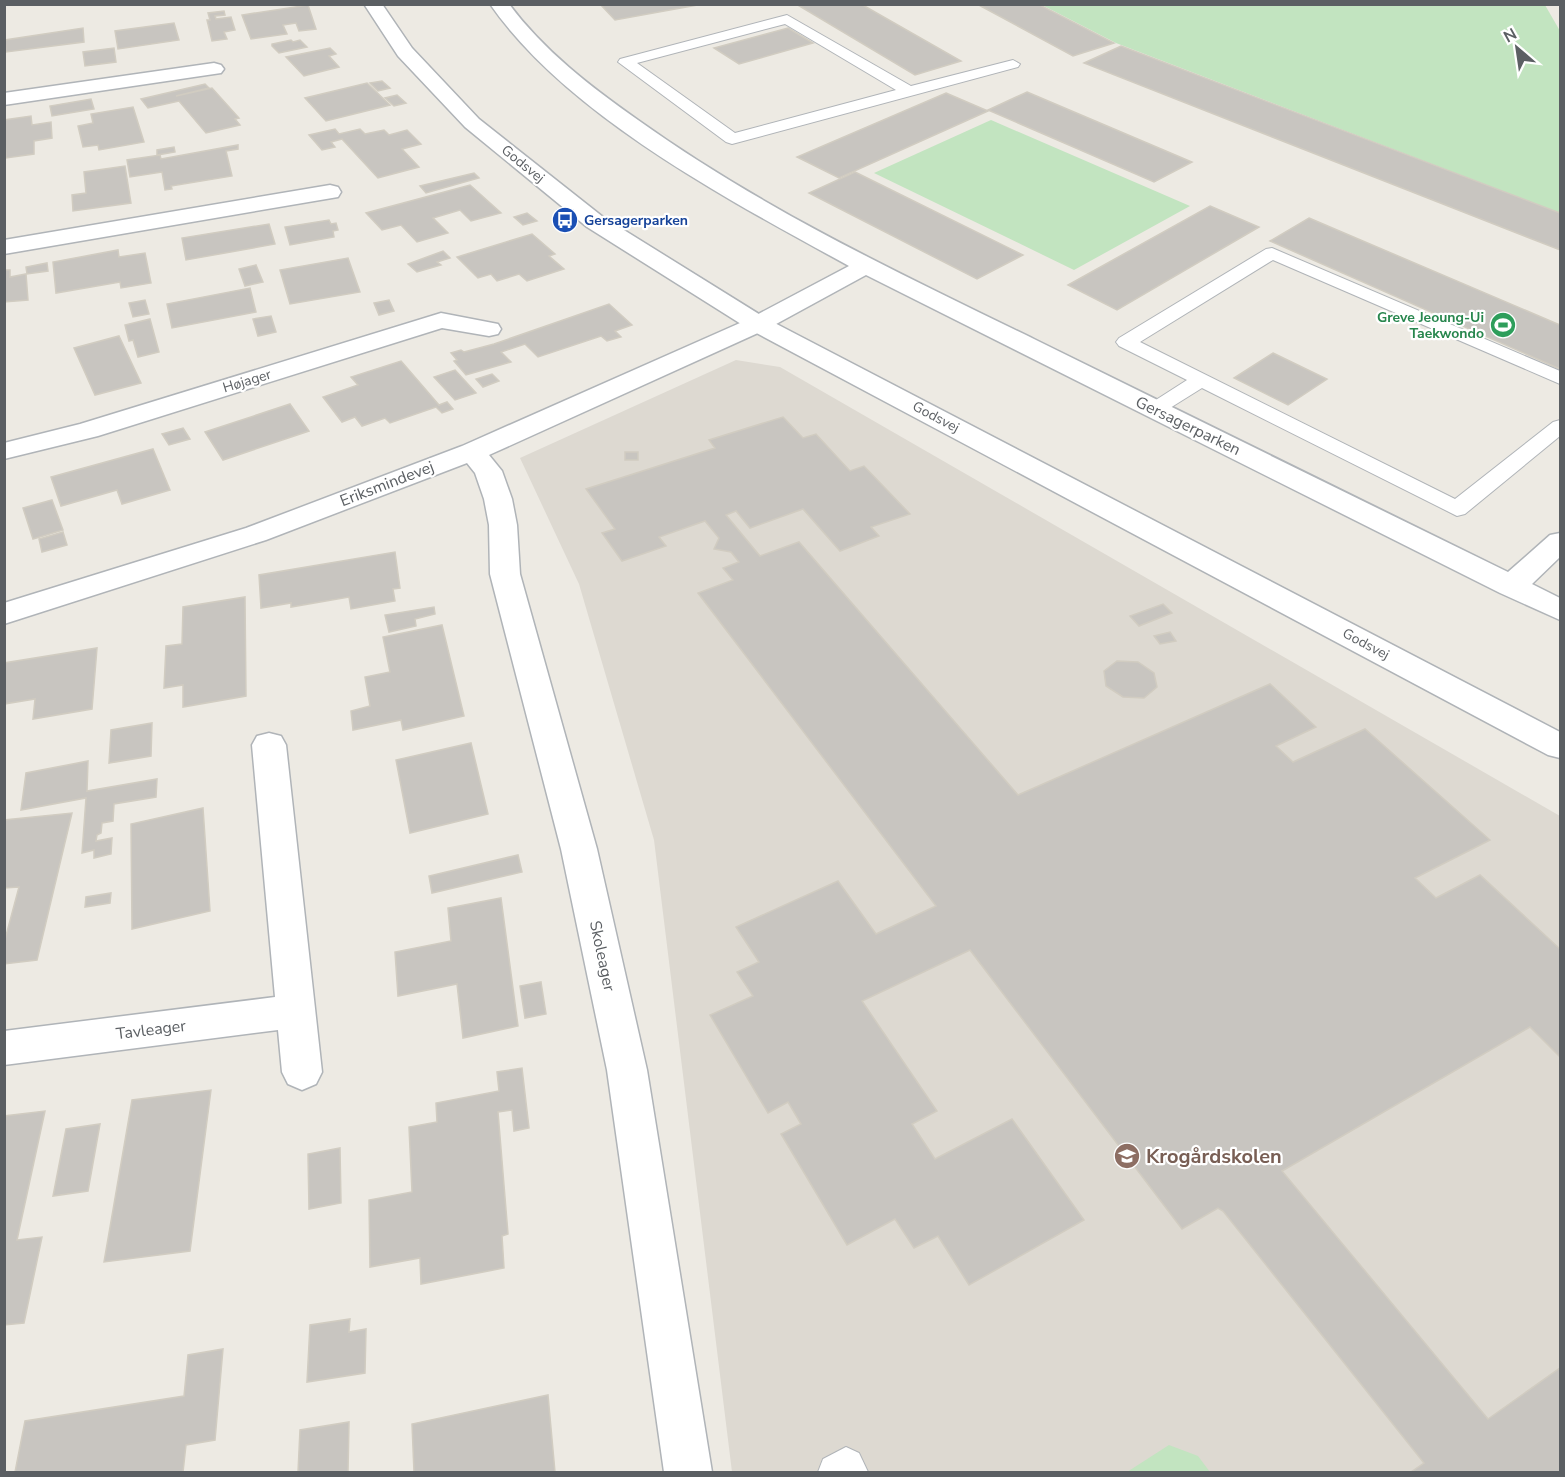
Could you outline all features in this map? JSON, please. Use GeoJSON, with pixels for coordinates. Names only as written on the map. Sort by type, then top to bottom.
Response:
{"type":"FeatureCollection","features":[{"type":"Feature","properties":{"kind":"street","name":"Godsvej"},"geometry":{"type":"LineString","coordinates":[[373,4],[405,52],[472,123],[595,222],[758,324],[1560,746]]}},
{"type":"Feature","properties":{"kind":"street","name":"Gersagerparken"},"geometry":{"type":"LineString","coordinates":[[499,4],[530,42],[600,104],[759,207],[866,266],[1560,610]]}},
{"type":"Feature","properties":{"kind":"street"},"geometry":{"type":"LineString","coordinates":[[4,99],[214,69]]}},
{"type":"Feature","properties":{"kind":"street"},"geometry":{"type":"LineString","coordinates":[[4,247],[330,192]]}},
{"type":"Feature","properties":{"kind":"street"},"geometry":{"type":"LineString","coordinates":[[758,324],[866,266]]}},
{"type":"Feature","properties":{"kind":"street","name":"Højager"},"geometry":{"type":"LineString","coordinates":[[4,451],[89,430],[441,320],[489,328]]}},
{"type":"Feature","properties":{"kind":"street","name":"Eriksmindevej"},"geometry":{"type":"LineString","coordinates":[[4,614],[256,534],[472,452],[758,324]]}},
{"type":"Feature","properties":{"kind":"street","name":"Skoleager"},"geometry":{"type":"LineString","coordinates":[[472,452],[488,471],[498,500],[503,525],[505,574],[579,849],[627,1070],[688,1473]]}},
{"type":"Feature","properties":{"kind":"street"},"geometry":{"type":"LineString","coordinates":[[1511,586],[1560,542]]}},
{"type":"Feature","properties":{"kind":"street"},"geometry":{"type":"LineString","coordinates":[[268,746],[303,1072]]}},
{"type":"Feature","properties":{"kind":"street","name":"Tavleager"},"geometry":{"type":"LineString","coordinates":[[4,1048],[297,1011]]}},
{"type":"Feature","properties":{"kind":"lane"},"geometry":{"type":"LineString","coordinates":[[909,92],[787,19],[625,62],[732,139],[909,92],[1013,64]]}},
{"type":"Feature","properties":{"kind":"lane"},"geometry":{"type":"LineString","coordinates":[[1560,378],[1272,253],[1126,342],[1457,509],[1560,426]]}},
{"type":"Feature","properties":{"kind":"lane"},"geometry":{"type":"LineString","coordinates":[[1155,409],[1201,380]]}},
{"type":"Feature","properties":{"kind":"lane"},"geometry":{"type":"LineString","coordinates":[[836,1473],[846,1466],[850,1473]]}},
{"type":"Feature","properties":{"kind":"shaded area","name":"Krogårdskolen"},"geometry":{"type":"Polygon","coordinates":[[[736,360],[780,367],[1560,816],[1560,1472],[732,1472],[654,840],[579,584],[520,458],[736,360]]]}},
{"type":"Feature","properties":{"kind":"green space"},"geometry":{"type":"Polygon","coordinates":[[[1042,5],[1545,5],[1560,31],[1560,213],[1116,43],[1042,5]]]}},
{"type":"Feature","properties":{"kind":"green space"},"geometry":{"type":"Polygon","coordinates":[[[991,120],[1190,206],[1074,270],[874,173],[991,120]]]}},
{"type":"Feature","properties":{"kind":"green space"},"geometry":{"type":"Polygon","coordinates":[[[1169,1445],[1198,1456],[1210,1472],[1127,1472],[1169,1445]]]}},
{"type":"Feature","properties":{"kind":"building"},"geometry":{"type":"Polygon","coordinates":[[[600,4],[703,4],[615,20],[600,4]]]}},
{"type":"Feature","properties":{"kind":"building"},"geometry":{"type":"Polygon","coordinates":[[[796,4],[861,4],[961,61],[915,75],[796,4]]]}},
{"type":"Feature","properties":{"kind":"building"},"geometry":{"type":"Polygon","coordinates":[[[977,4],[1038,4],[1114,43],[1073,56],[977,4]]]}},
{"type":"Feature","properties":{"kind":"building"},"geometry":{"type":"Polygon","coordinates":[[[308,5],[316,29],[299,31],[296,23],[283,25],[287,34],[251,39],[242,15],[308,5]]]}},
{"type":"Feature","properties":{"kind":"building"},"geometry":{"type":"Polygon","coordinates":[[[224,11],[225,15],[215,16],[216,19],[231,17],[235,30],[224,32],[227,39],[212,41],[207,20],[210,20],[208,13],[224,11]]]}},
{"type":"Feature","properties":{"kind":"building"},"geometry":{"type":"Polygon","coordinates":[[[174,23],[179,40],[118,49],[115,31],[174,23]]]}},
{"type":"Feature","properties":{"kind":"building"},"geometry":{"type":"Polygon","coordinates":[[[83,28],[84,42],[6,52],[5,40],[83,28]]]}},
{"type":"Feature","properties":{"kind":"building"},"geometry":{"type":"Polygon","coordinates":[[[788,28],[813,43],[739,64],[714,48],[788,28]]]}},
{"type":"Feature","properties":{"kind":"building"},"geometry":{"type":"Polygon","coordinates":[[[291,40],[293,42],[300,40],[307,47],[279,53],[272,46],[272,44],[291,40]]]}},
{"type":"Feature","properties":{"kind":"building"},"geometry":{"type":"Polygon","coordinates":[[[1121,46],[1560,213],[1560,250],[1084,63],[1121,46]]]}},
{"type":"Feature","properties":{"kind":"building"},"geometry":{"type":"Polygon","coordinates":[[[114,48],[116,62],[85,66],[83,52],[114,48]]]}},
{"type":"Feature","properties":{"kind":"building"},"geometry":{"type":"Polygon","coordinates":[[[330,48],[336,54],[329,56],[339,67],[304,76],[286,57],[330,48]]]}},
{"type":"Feature","properties":{"kind":"building"},"geometry":{"type":"Polygon","coordinates":[[[382,81],[390,88],[378,91],[370,83],[382,81]]]}},
{"type":"Feature","properties":{"kind":"building"},"geometry":{"type":"Polygon","coordinates":[[[367,83],[390,105],[326,121],[305,98],[367,83]]]}},
{"type":"Feature","properties":{"kind":"building"},"geometry":{"type":"Polygon","coordinates":[[[205,84],[209,88],[176,96],[212,88],[239,118],[235,119],[240,125],[206,133],[179,101],[148,108],[141,99],[205,84]]]}},
{"type":"Feature","properties":{"kind":"building"},"geometry":{"type":"Polygon","coordinates":[[[1027,92],[1192,162],[1154,182],[988,110],[1027,92]]]}},
{"type":"Feature","properties":{"kind":"building"},"geometry":{"type":"Polygon","coordinates":[[[946,93],[988,111],[839,178],[797,157],[946,93]]]}},
{"type":"Feature","properties":{"kind":"building"},"geometry":{"type":"Polygon","coordinates":[[[397,95],[406,103],[394,106],[385,98],[397,95]]]}},
{"type":"Feature","properties":{"kind":"building"},"geometry":{"type":"Polygon","coordinates":[[[91,99],[94,109],[52,116],[50,106],[91,99]]]}},
{"type":"Feature","properties":{"kind":"building"},"geometry":{"type":"Polygon","coordinates":[[[133,107],[144,142],[99,150],[98,145],[83,147],[78,126],[93,123],[91,114],[133,107]]]}},
{"type":"Feature","properties":{"kind":"building"},"geometry":{"type":"Polygon","coordinates":[[[31,116],[32,125],[51,122],[52,138],[34,141],[34,154],[6,158],[4,120],[31,116]]]}},
{"type":"Feature","properties":{"kind":"building"},"geometry":{"type":"Polygon","coordinates":[[[335,129],[339,134],[360,129],[365,134],[384,130],[389,135],[407,130],[421,144],[402,149],[419,167],[378,178],[342,139],[331,142],[335,147],[322,150],[309,135],[335,129]]]}},
{"type":"Feature","properties":{"kind":"building"},"geometry":{"type":"Polygon","coordinates":[[[238,145],[238,149],[226,151],[232,176],[171,186],[172,189],[165,190],[162,172],[130,177],[127,160],[160,155],[161,159],[238,145]]]}},
{"type":"Feature","properties":{"kind":"building"},"geometry":{"type":"Polygon","coordinates":[[[174,147],[175,152],[157,155],[157,150],[174,147]]]}},
{"type":"Feature","properties":{"kind":"building"},"geometry":{"type":"Polygon","coordinates":[[[125,166],[131,203],[73,211],[72,195],[86,193],[84,172],[125,166]]]}},
{"type":"Feature","properties":{"kind":"building"},"geometry":{"type":"Polygon","coordinates":[[[855,172],[1023,255],[977,279],[809,193],[855,172]]]}},
{"type":"Feature","properties":{"kind":"building"},"geometry":{"type":"Polygon","coordinates":[[[474,173],[479,178],[426,193],[420,186],[474,173]]]}},
{"type":"Feature","properties":{"kind":"building"},"geometry":{"type":"Polygon","coordinates":[[[470,185],[501,213],[471,221],[460,210],[433,218],[448,233],[417,242],[401,225],[382,230],[366,213],[470,185]]]}},
{"type":"Feature","properties":{"kind":"building"},"geometry":{"type":"Polygon","coordinates":[[[1210,206],[1259,227],[1117,310],[1068,285],[1210,206]]]}},
{"type":"Feature","properties":{"kind":"building"},"geometry":{"type":"Polygon","coordinates":[[[527,213],[537,221],[523,225],[514,217],[527,213]]]}},
{"type":"Feature","properties":{"kind":"building"},"geometry":{"type":"Polygon","coordinates":[[[1309,218],[1560,325],[1560,369],[1270,241],[1309,218]]]}},
{"type":"Feature","properties":{"kind":"building"},"geometry":{"type":"Polygon","coordinates":[[[329,220],[331,224],[336,223],[338,230],[333,231],[334,237],[290,245],[285,227],[329,220]]]}},
{"type":"Feature","properties":{"kind":"building"},"geometry":{"type":"Polygon","coordinates":[[[269,224],[275,244],[186,260],[182,238],[269,224]]]}},
{"type":"Feature","properties":{"kind":"building"},"geometry":{"type":"Polygon","coordinates":[[[532,234],[555,254],[549,256],[564,269],[527,281],[519,274],[497,281],[491,274],[478,278],[457,257],[532,234]]]}},
{"type":"Feature","properties":{"kind":"building"},"geometry":{"type":"Polygon","coordinates":[[[118,250],[119,257],[145,253],[151,283],[121,288],[120,282],[56,293],[53,262],[118,250]]]}},
{"type":"Feature","properties":{"kind":"building"},"geometry":{"type":"Polygon","coordinates":[[[443,251],[450,258],[437,262],[441,265],[417,272],[408,264],[443,251]]]}},
{"type":"Feature","properties":{"kind":"building"},"geometry":{"type":"Polygon","coordinates":[[[348,258],[360,292],[290,304],[280,270],[348,258]]]}},
{"type":"Feature","properties":{"kind":"building"},"geometry":{"type":"Polygon","coordinates":[[[47,263],[48,271],[27,274],[26,267],[47,263]]]}},
{"type":"Feature","properties":{"kind":"building"},"geometry":{"type":"Polygon","coordinates":[[[256,265],[263,282],[245,286],[239,269],[256,265]]]}},
{"type":"Feature","properties":{"kind":"building"},"geometry":{"type":"Polygon","coordinates":[[[4,270],[10,270],[10,277],[26,274],[28,300],[4,302],[4,270]]]}},
{"type":"Feature","properties":{"kind":"building"},"geometry":{"type":"Polygon","coordinates":[[[250,288],[256,312],[172,328],[167,304],[250,288]]]}},
{"type":"Feature","properties":{"kind":"building"},"geometry":{"type":"Polygon","coordinates":[[[145,300],[149,314],[133,317],[129,303],[145,300]]]}},
{"type":"Feature","properties":{"kind":"building"},"geometry":{"type":"Polygon","coordinates":[[[389,300],[394,311],[379,315],[374,303],[389,300]]]}},
{"type":"Feature","properties":{"kind":"building"},"geometry":{"type":"Polygon","coordinates":[[[609,304],[632,325],[615,331],[621,337],[607,341],[601,336],[538,357],[525,344],[501,352],[511,362],[466,375],[454,361],[457,360],[451,353],[494,344],[609,304]]]}},
{"type":"Feature","properties":{"kind":"building"},"geometry":{"type":"Polygon","coordinates":[[[271,316],[276,332],[258,336],[253,319],[271,316]]]}},
{"type":"Feature","properties":{"kind":"building"},"geometry":{"type":"Polygon","coordinates":[[[150,319],[159,352],[138,357],[133,340],[129,341],[125,325],[150,319]]]}},
{"type":"Feature","properties":{"kind":"building"},"geometry":{"type":"Polygon","coordinates":[[[119,336],[141,383],[95,395],[74,348],[119,336]]]}},
{"type":"Feature","properties":{"kind":"building"},"geometry":{"type":"Polygon","coordinates":[[[1273,353],[1327,379],[1288,405],[1234,378],[1273,353]]]}},
{"type":"Feature","properties":{"kind":"building"},"geometry":{"type":"Polygon","coordinates":[[[401,361],[439,405],[447,402],[453,409],[442,413],[436,407],[390,423],[385,418],[362,426],[355,417],[342,422],[323,397],[358,385],[351,377],[401,361]]]}},
{"type":"Feature","properties":{"kind":"building"},"geometry":{"type":"Polygon","coordinates":[[[455,370],[476,393],[455,400],[434,377],[455,370]]]}},
{"type":"Feature","properties":{"kind":"building"},"geometry":{"type":"Polygon","coordinates":[[[492,374],[499,381],[483,387],[476,379],[492,374]]]}},
{"type":"Feature","properties":{"kind":"building"},"geometry":{"type":"Polygon","coordinates":[[[290,404],[309,431],[223,460],[205,432],[290,404]]]}},
{"type":"Feature","properties":{"kind":"building"},"geometry":{"type":"Polygon","coordinates":[[[783,417],[803,438],[816,434],[850,471],[864,466],[910,514],[871,527],[879,536],[840,551],[803,509],[750,528],[736,511],[726,515],[760,556],[799,542],[1018,795],[1270,684],[1316,727],[1276,746],[1293,762],[1365,729],[1490,840],[1415,878],[1436,898],[1480,875],[1560,949],[1560,1057],[1530,1027],[1282,1171],[1488,1419],[1560,1368],[1560,1472],[1411,1472],[1424,1463],[1223,1211],[1218,1208],[1182,1229],[970,950],[862,1001],[937,1111],[912,1124],[935,1159],[1012,1119],[1084,1220],[969,1285],[938,1236],[914,1248],[895,1219],[847,1245],[781,1134],[801,1124],[788,1102],[768,1113],[710,1015],[753,996],[737,972],[759,962],[736,927],[838,881],[876,934],[936,906],[698,593],[733,580],[723,568],[739,562],[731,552],[714,549],[719,538],[705,521],[659,537],[666,546],[622,561],[602,533],[615,529],[586,489],[715,448],[709,440],[783,417]]]}},
{"type":"Feature","properties":{"kind":"building"},"geometry":{"type":"Polygon","coordinates":[[[183,428],[190,439],[169,445],[162,434],[183,428]]]}},
{"type":"Feature","properties":{"kind":"building"},"geometry":{"type":"Polygon","coordinates":[[[153,449],[170,490],[122,504],[117,490],[61,506],[51,477],[153,449]]]}},
{"type":"Feature","properties":{"kind":"building"},"geometry":{"type":"Polygon","coordinates":[[[625,452],[638,452],[638,460],[625,460],[625,452]]]}},
{"type":"Feature","properties":{"kind":"building"},"geometry":{"type":"Polygon","coordinates":[[[52,500],[63,530],[33,539],[23,508],[52,500]]]}},
{"type":"Feature","properties":{"kind":"building"},"geometry":{"type":"Polygon","coordinates":[[[63,532],[67,545],[42,552],[39,539],[63,532]]]}},
{"type":"Feature","properties":{"kind":"building"},"geometry":{"type":"Polygon","coordinates":[[[395,552],[400,588],[393,589],[395,601],[351,609],[349,597],[291,607],[291,603],[261,608],[259,575],[395,552]]]}},
{"type":"Feature","properties":{"kind":"building"},"geometry":{"type":"Polygon","coordinates":[[[245,597],[246,696],[183,707],[183,685],[164,688],[166,646],[182,644],[183,607],[245,597]]]}},
{"type":"Feature","properties":{"kind":"building"},"geometry":{"type":"Polygon","coordinates":[[[1163,604],[1172,613],[1139,626],[1130,616],[1163,604]]]}},
{"type":"Feature","properties":{"kind":"building"},"geometry":{"type":"Polygon","coordinates":[[[434,607],[435,614],[415,619],[416,626],[389,632],[385,615],[434,607]]]}},
{"type":"Feature","properties":{"kind":"building"},"geometry":{"type":"Polygon","coordinates":[[[442,625],[464,716],[403,730],[401,720],[353,730],[351,711],[370,706],[365,677],[390,672],[383,637],[442,625]]]}},
{"type":"Feature","properties":{"kind":"building"},"geometry":{"type":"Polygon","coordinates":[[[1170,632],[1176,641],[1160,644],[1154,636],[1170,632]]]}},
{"type":"Feature","properties":{"kind":"building"},"geometry":{"type":"Polygon","coordinates":[[[97,648],[92,709],[33,719],[35,699],[4,704],[4,663],[97,648]]]}},
{"type":"Feature","properties":{"kind":"building"},"geometry":{"type":"Polygon","coordinates":[[[1117,661],[1138,662],[1154,673],[1157,687],[1144,698],[1123,697],[1106,686],[1104,671],[1117,661]]]}},
{"type":"Feature","properties":{"kind":"building"},"geometry":{"type":"Polygon","coordinates":[[[152,723],[151,756],[109,763],[111,730],[152,723]]]}},
{"type":"Feature","properties":{"kind":"building"},"geometry":{"type":"Polygon","coordinates":[[[471,743],[488,814],[410,833],[396,760],[471,743]]]}},
{"type":"Feature","properties":{"kind":"building"},"geometry":{"type":"Polygon","coordinates":[[[88,761],[87,791],[157,779],[156,797],[114,804],[113,821],[102,823],[101,833],[97,835],[96,841],[112,838],[111,854],[94,858],[94,850],[82,853],[86,798],[21,810],[26,773],[88,761]]]}},
{"type":"Feature","properties":{"kind":"building"},"geometry":{"type":"Polygon","coordinates":[[[203,808],[210,911],[132,929],[131,824],[203,808]]]}},
{"type":"Feature","properties":{"kind":"building"},"geometry":{"type":"Polygon","coordinates":[[[72,813],[37,960],[4,964],[4,943],[19,887],[4,888],[4,820],[72,813]]]}},
{"type":"Feature","properties":{"kind":"building"},"geometry":{"type":"Polygon","coordinates":[[[518,855],[522,872],[432,893],[429,876],[518,855]]]}},
{"type":"Feature","properties":{"kind":"building"},"geometry":{"type":"Polygon","coordinates":[[[111,893],[110,903],[85,907],[86,897],[111,893]]]}},
{"type":"Feature","properties":{"kind":"building"},"geometry":{"type":"Polygon","coordinates":[[[501,898],[518,1026],[463,1038],[457,984],[398,996],[395,952],[451,941],[448,908],[501,898]]]}},
{"type":"Feature","properties":{"kind":"building"},"geometry":{"type":"Polygon","coordinates":[[[541,982],[546,1014],[525,1018],[520,986],[541,982]]]}},
{"type":"Feature","properties":{"kind":"building"},"geometry":{"type":"Polygon","coordinates":[[[522,1068],[529,1128],[514,1131],[512,1110],[498,1112],[508,1234],[502,1236],[504,1268],[421,1284],[420,1258],[370,1267],[369,1200],[412,1192],[409,1127],[437,1122],[436,1103],[499,1091],[497,1072],[522,1068]]]}},
{"type":"Feature","properties":{"kind":"building"},"geometry":{"type":"Polygon","coordinates":[[[211,1090],[190,1251],[104,1262],[132,1100],[211,1090]]]}},
{"type":"Feature","properties":{"kind":"building"},"geometry":{"type":"Polygon","coordinates":[[[45,1111],[17,1240],[42,1237],[24,1323],[4,1325],[4,1116],[45,1111]]]}},
{"type":"Feature","properties":{"kind":"building"},"geometry":{"type":"Polygon","coordinates":[[[100,1124],[88,1191],[53,1196],[66,1129],[100,1124]]]}},
{"type":"Feature","properties":{"kind":"building"},"geometry":{"type":"Polygon","coordinates":[[[340,1148],[341,1203],[309,1209],[308,1154],[340,1148]]]}},
{"type":"Feature","properties":{"kind":"building"},"geometry":{"type":"Polygon","coordinates":[[[350,1319],[349,1332],[366,1329],[365,1373],[307,1382],[310,1325],[350,1319]]]}},
{"type":"Feature","properties":{"kind":"building"},"geometry":{"type":"Polygon","coordinates":[[[223,1349],[215,1440],[186,1445],[183,1472],[15,1472],[25,1421],[184,1396],[188,1355],[223,1349]]]}},
{"type":"Feature","properties":{"kind":"building"},"geometry":{"type":"Polygon","coordinates":[[[548,1395],[555,1472],[414,1472],[412,1424],[548,1395]]]}},
{"type":"Feature","properties":{"kind":"building"},"geometry":{"type":"Polygon","coordinates":[[[349,1422],[348,1472],[298,1472],[300,1430],[349,1422]]]}},
{"type":"Feature","properties":{"kind":"place","name":"Gersagerparken"},"geometry":{"type":"Point","coordinates":[565,220]}},
{"type":"Feature","properties":{"kind":"place","name":"Greve Jeoung-Ui Taekwondo"},"geometry":{"type":"Point","coordinates":[1503,325]}},
{"type":"Feature","properties":{"kind":"place","name":"Krogårdskolen"},"geometry":{"type":"Point","coordinates":[1127,1156]}}]}
